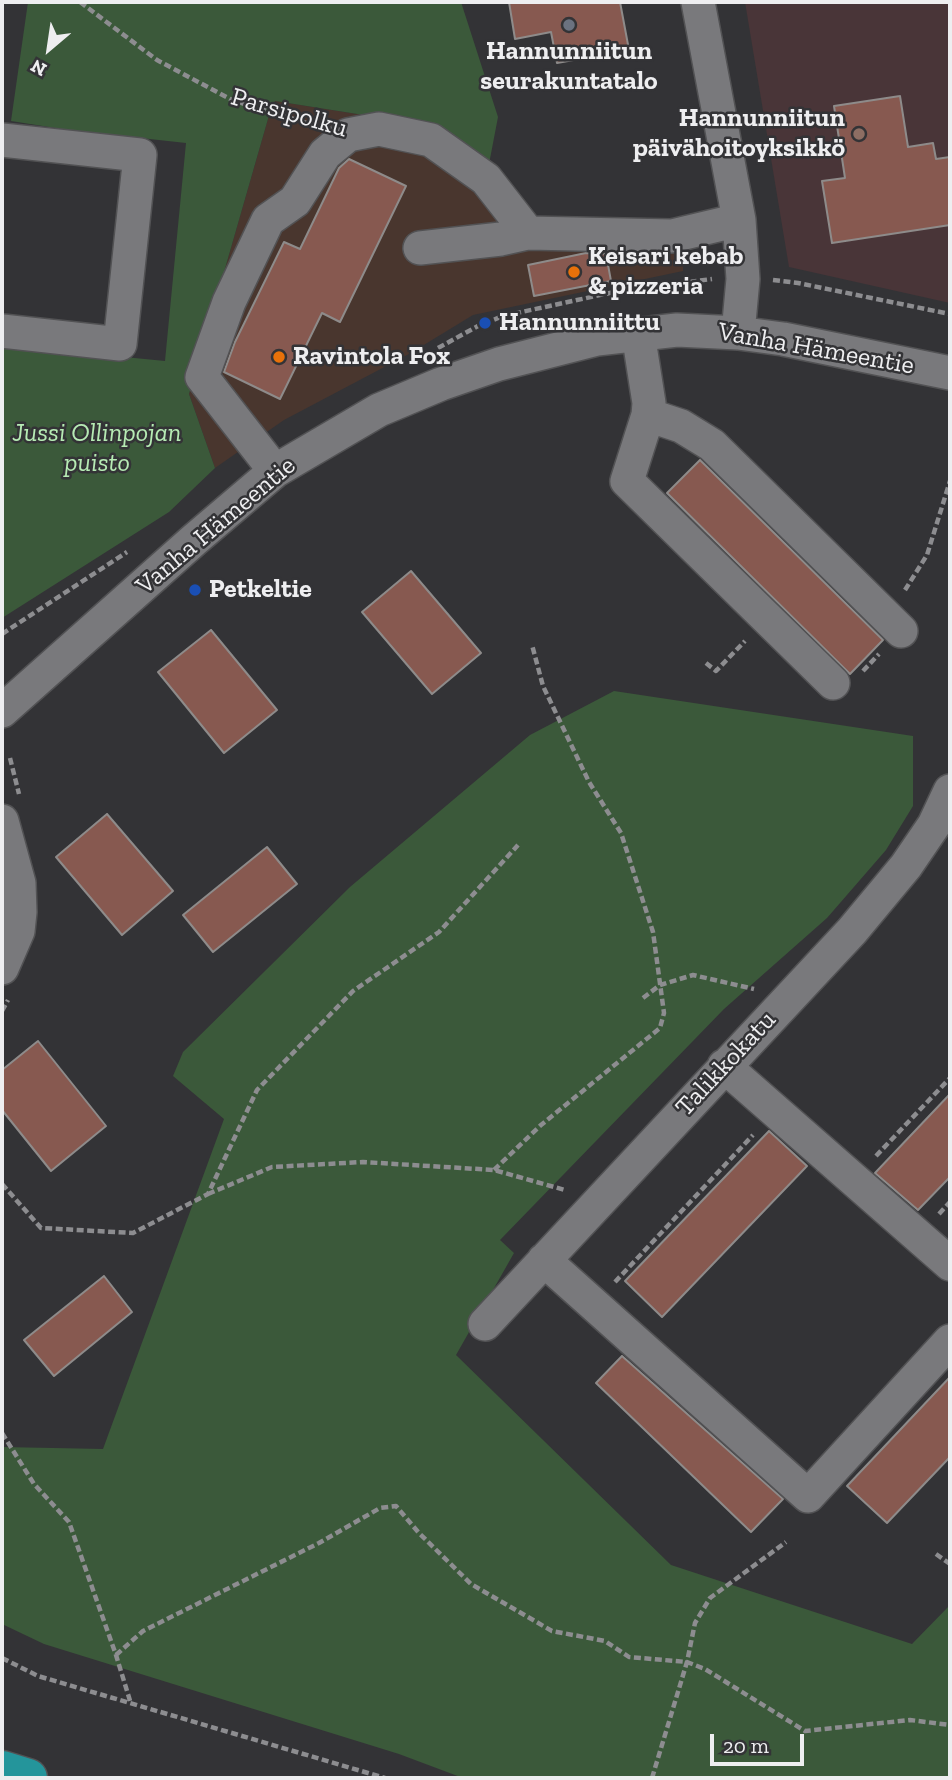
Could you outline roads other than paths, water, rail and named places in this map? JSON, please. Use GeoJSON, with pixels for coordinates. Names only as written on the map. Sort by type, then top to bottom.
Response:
{"type":"FeatureCollection","features":[{"type":"Feature","properties":{"kind":"highway"},"geometry":{"type":"LineString","coordinates":[[2,1770],[29,1778]]}},
{"type":"Feature","properties":{"kind":"street"},"geometry":{"type":"LineString","coordinates":[[698,2],[740,220],[743,279],[738,333]]}},
{"type":"Feature","properties":{"kind":"street","name":"Parsipolku"},"geometry":{"type":"LineString","coordinates":[[275,471],[202,377],[229,302],[268,220],[295,201],[325,154],[348,135],[379,130],[431,140],[486,179],[528,233]]}},
{"type":"Feature","properties":{"kind":"street"},"geometry":{"type":"LineString","coordinates":[[2,140],[140,155],[120,344],[2,331]]}},
{"type":"Feature","properties":{"kind":"street"},"geometry":{"type":"LineString","coordinates":[[421,248],[528,233],[672,236],[740,220]]}},
{"type":"Feature","properties":{"kind":"street","name":"Vanha Hämeentie"},"geometry":{"type":"LineString","coordinates":[[2,711],[275,471],[379,410],[441,384],[550,350],[597,339],[677,330],[738,333],[783,339],[950,373]]}},
{"type":"Feature","properties":{"kind":"street"},"geometry":{"type":"LineString","coordinates":[[638,333],[649,403],[648,415],[627,481],[844,680]]}},
{"type":"Feature","properties":{"kind":"street"},"geometry":{"type":"LineString","coordinates":[[648,415],[681,426],[712,445],[894,624]]}},
{"type":"Feature","properties":{"kind":"street","name":"Talikkokatu"},"geometry":{"type":"LineString","coordinates":[[485,1324],[852,931],[906,866],[949,797]]}},
{"type":"Feature","properties":{"kind":"street"},"geometry":{"type":"LineString","coordinates":[[2,821],[19,883],[20,912],[18,931],[2,968]]}},
{"type":"Feature","properties":{"kind":"street"},"geometry":{"type":"LineString","coordinates":[[724,1066],[950,1264]]}},
{"type":"Feature","properties":{"kind":"street"},"geometry":{"type":"LineString","coordinates":[[544,1260],[808,1496],[950,1341]]}},
{"type":"Feature","properties":{"kind":"place","name":"Hannunniitun seurakuntatalo"},"geometry":{"type":"Point","coordinates":[569,25]}},
{"type":"Feature","properties":{"kind":"place","name":"Hannunniitun päivähoitoyksikkö"},"geometry":{"type":"Point","coordinates":[859,134]}},
{"type":"Feature","properties":{"kind":"place","name":"Keisari kebab & pizzeria"},"geometry":{"type":"Point","coordinates":[574,272]}},
{"type":"Feature","properties":{"kind":"place","name":"Hannunniittu"},"geometry":{"type":"Point","coordinates":[485,323]}},
{"type":"Feature","properties":{"kind":"place","name":"Ravintola Fox"},"geometry":{"type":"Point","coordinates":[279,357]}},
{"type":"Feature","properties":{"kind":"place","name":"Petkeltie"},"geometry":{"type":"Point","coordinates":[195,590]}},
{"type":"Feature","properties":{"kind":"park label","name":"Jussi Ollinpojan puisto"},"geometry":{"type":"Point","coordinates":[97,449]}}]}
